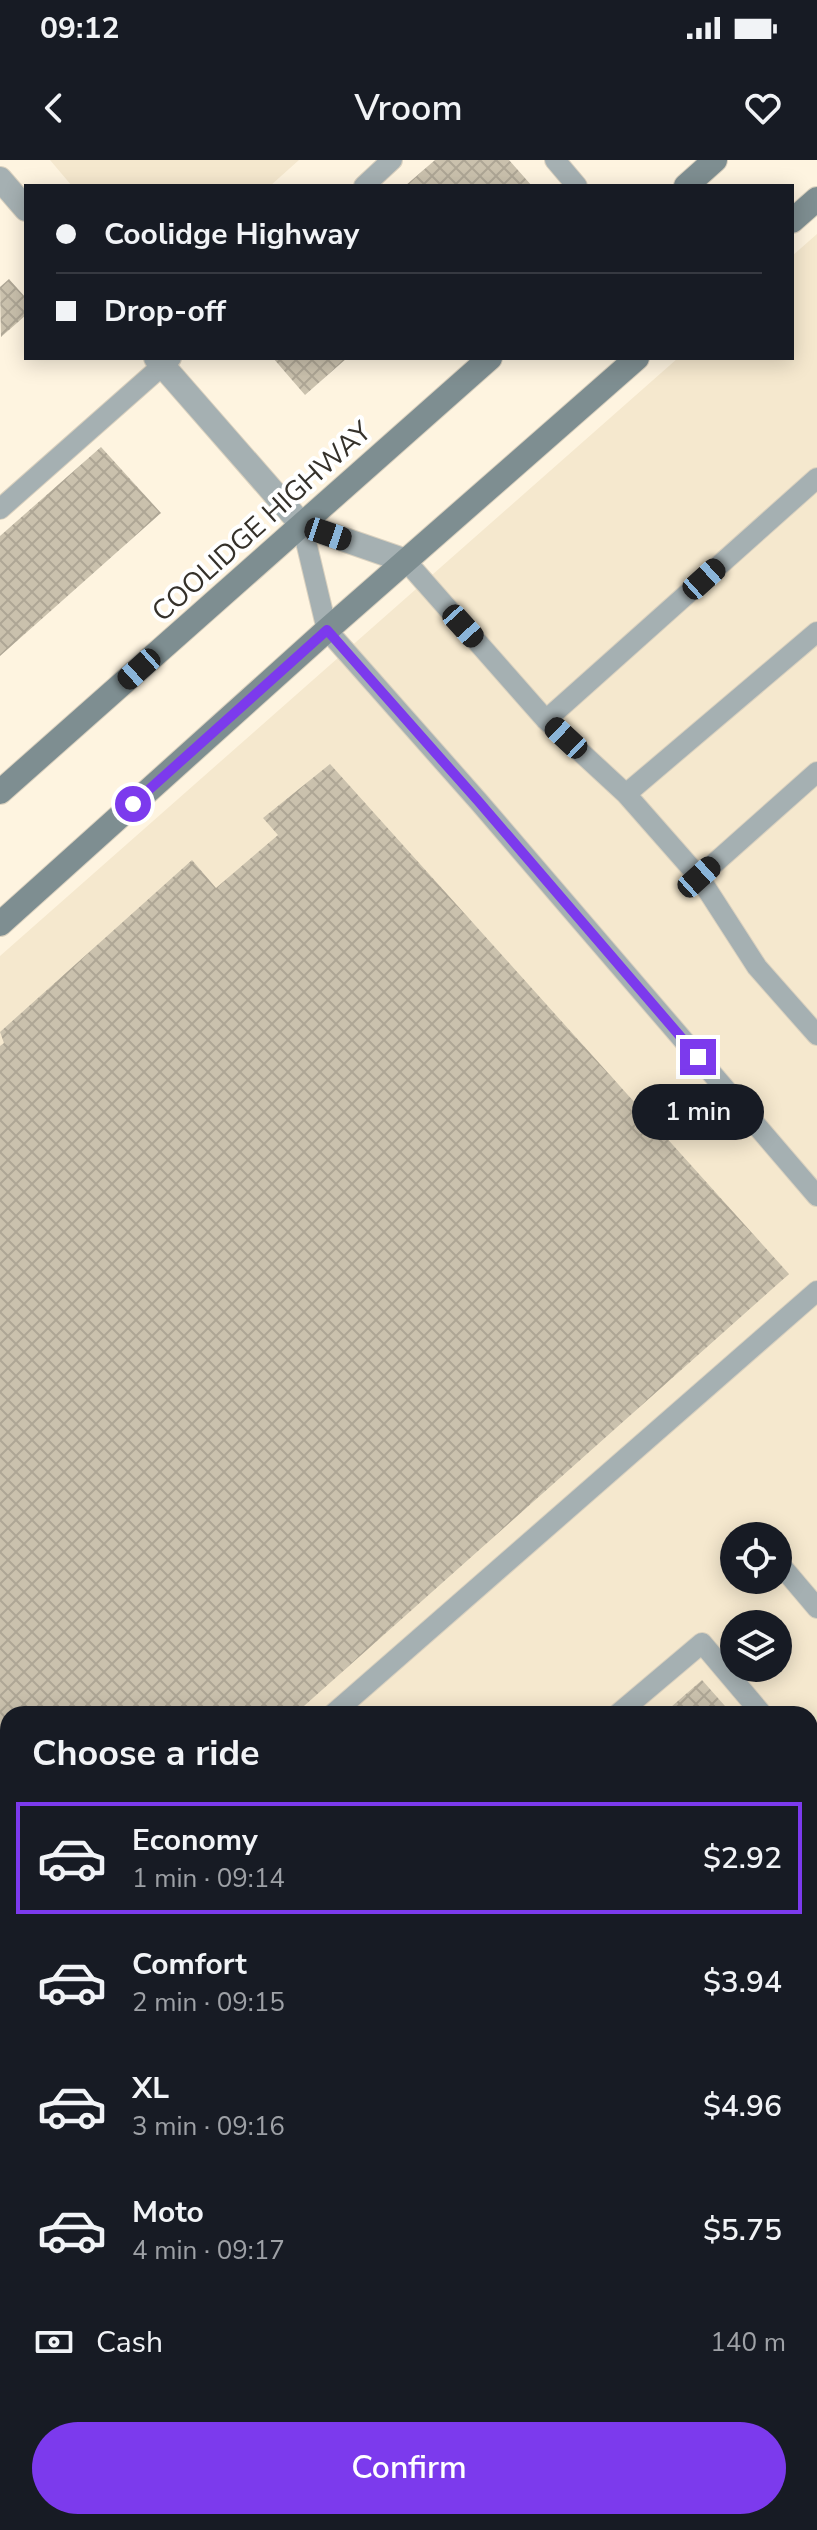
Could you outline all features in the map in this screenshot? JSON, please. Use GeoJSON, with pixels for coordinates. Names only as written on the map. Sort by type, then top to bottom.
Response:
{"type":"FeatureCollection","features":[{"type":"Feature","properties":{"kind":"main road"},"geometry":{"type":"LineString","coordinates":[[688,184],[715,160]]}},
{"type":"Feature","properties":{"kind":"main road"},"geometry":{"type":"LineString","coordinates":[[794,219],[817,199]]}},
{"type":"Feature","properties":{"kind":"main road","name":"COOLIDGE HIGHWAY"},"geometry":{"type":"LineString","coordinates":[[0,792],[488,360]]}},
{"type":"Feature","properties":{"kind":"main road"},"geometry":{"type":"LineString","coordinates":[[0,924],[327,630],[635,360]]}},
{"type":"Feature","properties":{"kind":"street"},"geometry":{"type":"LineString","coordinates":[[0,179],[24,207]]}},
{"type":"Feature","properties":{"kind":"street"},"geometry":{"type":"LineString","coordinates":[[163,360],[302,525],[406,561]]}},
{"type":"Feature","properties":{"kind":"lane"},"geometry":{"type":"LineString","coordinates":[[366,184],[392,160]]}},
{"type":"Feature","properties":{"kind":"lane"},"geometry":{"type":"LineString","coordinates":[[555,160],[575,184]]}},
{"type":"Feature","properties":{"kind":"lane"},"geometry":{"type":"LineString","coordinates":[[0,509],[163,360]]}},
{"type":"Feature","properties":{"kind":"lane"},"geometry":{"type":"LineString","coordinates":[[546,720],[817,478]]}},
{"type":"Feature","properties":{"kind":"lane"},"geometry":{"type":"LineString","coordinates":[[302,525],[327,630],[817,1196]]}},
{"type":"Feature","properties":{"kind":"lane"},"geometry":{"type":"LineString","coordinates":[[406,561],[546,720],[626,794],[699,877],[757,967],[817,1035]]}},
{"type":"Feature","properties":{"kind":"lane"},"geometry":{"type":"LineString","coordinates":[[626,794],[817,632]]}},
{"type":"Feature","properties":{"kind":"lane"},"geometry":{"type":"LineString","coordinates":[[699,877],[817,772]]}},
{"type":"Feature","properties":{"kind":"lane"},"geometry":{"type":"LineString","coordinates":[[342,1706],[817,1291]]}},
{"type":"Feature","properties":{"kind":"lane"},"geometry":{"type":"LineString","coordinates":[[792,1579],[817,1608]]}},
{"type":"Feature","properties":{"kind":"lane"},"geometry":{"type":"LineString","coordinates":[[627,1706],[702,1643],[755,1706]]}},
{"type":"Feature","properties":{"kind":"shaded area"},"geometry":{"type":"Polygon","coordinates":[[[50,160],[299,160],[272,184],[70,184],[50,160]]]}},
{"type":"Feature","properties":{"kind":"shaded area"},"geometry":{"type":"Polygon","coordinates":[[[817,234],[817,1706],[0,1706],[0,956],[676,360],[794,360],[794,254],[817,234]]]}},
{"type":"Feature","properties":{"kind":"building"},"geometry":{"type":"Polygon","coordinates":[[[435,160],[509,160],[530,184],[407,184],[435,160]]]}},
{"type":"Feature","properties":{"kind":"building"},"geometry":{"type":"Polygon","coordinates":[[[9,279],[24,296],[24,317],[1,337],[0,287],[9,279]]]}},
{"type":"Feature","properties":{"kind":"building"},"geometry":{"type":"Polygon","coordinates":[[[275,360],[345,360],[305,395],[275,360]]]}},
{"type":"Feature","properties":{"kind":"building"},"geometry":{"type":"Polygon","coordinates":[[[101,447],[161,513],[0,656],[0,536],[101,447]]]}},
{"type":"Feature","properties":{"kind":"building"},"geometry":{"type":"Polygon","coordinates":[[[330,764],[789,1274],[304,1706],[0,1706],[0,1046],[4,1043],[0,1032],[192,860],[216,888],[278,835],[263,818],[330,764]]]}},
{"type":"Feature","properties":{"kind":"building"},"geometry":{"type":"Polygon","coordinates":[[[702,1680],[725,1706],[672,1706],[702,1680]]]}},
{"type":"Feature","properties":{"kind":"route"},"geometry":{"type":"LineString","coordinates":[[133,804],[327,630],[698,1057]]}}]}
